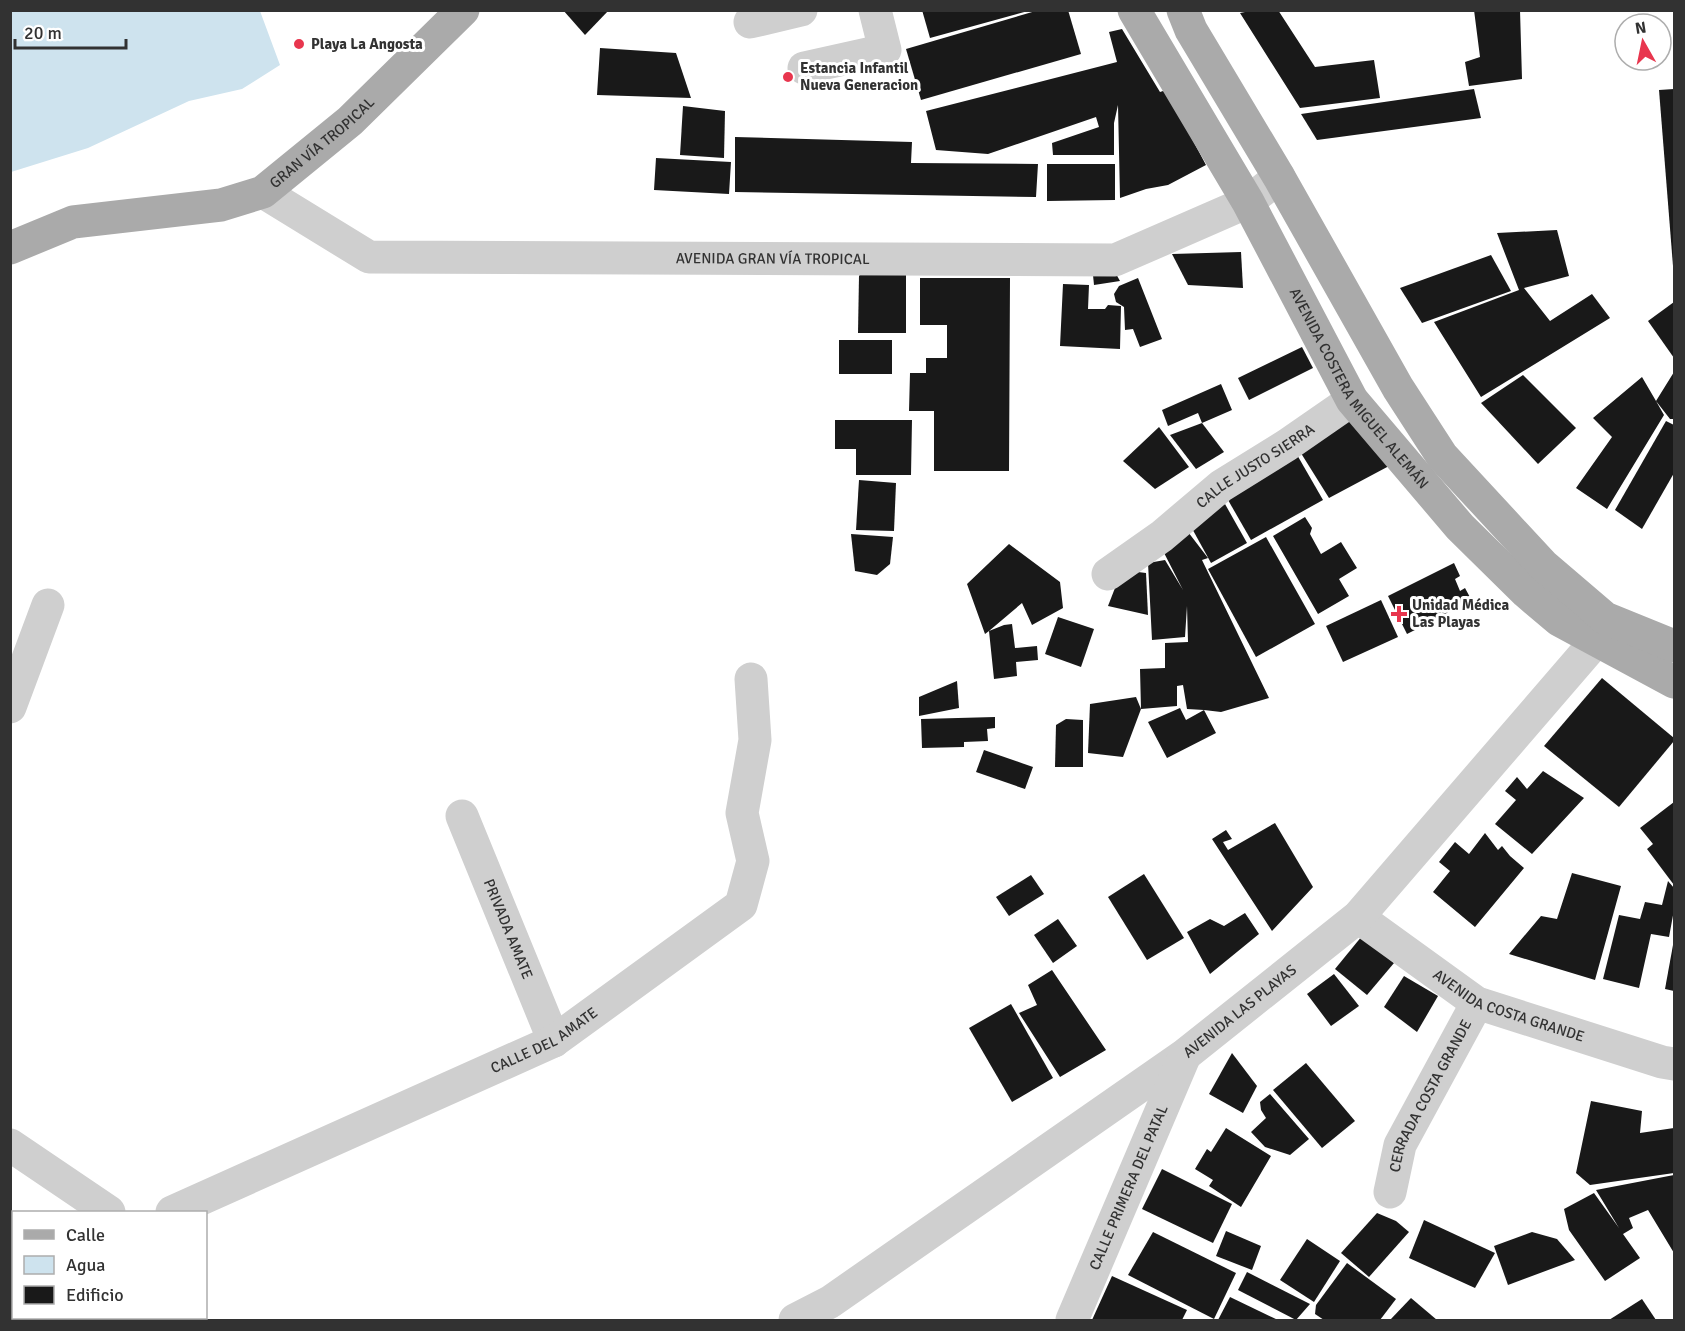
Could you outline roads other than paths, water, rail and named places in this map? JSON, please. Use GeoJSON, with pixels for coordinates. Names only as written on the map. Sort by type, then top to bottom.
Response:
{"type":"FeatureCollection","features":[{"type":"Feature","properties":{"kind":"main road","name":"GRAN VÍA TROPICAL"},"geometry":{"type":"LineString","coordinates":[[10,248],[73,222],[221,205],[263,192],[350,121],[464,10]]}},
{"type":"Feature","properties":{"kind":"main road","name":"AVENIDA COSTERA MIGUEL ALEMÁN"},"geometry":{"type":"LineString","coordinates":[[1134,10],[1248,201],[1352,400],[1460,527],[1526,592],[1559,620],[1674,646]]}},
{"type":"Feature","properties":{"kind":"main road","name":"AVENIDA COSTERA MIGUEL ALEMÁN"},"geometry":{"type":"LineString","coordinates":[[1183,10],[1191,30],[1279,177],[1398,388],[1442,456],[1601,630],[1674,681]]}},
{"type":"Feature","properties":{"kind":"street"},"geometry":{"type":"LineString","coordinates":[[750,22],[801,10]]}},
{"type":"Feature","properties":{"kind":"street"},"geometry":{"type":"LineString","coordinates":[[804,68],[885,50],[875,10]]}},
{"type":"Feature","properties":{"kind":"street","name":"AVENIDA GRAN VÍA TROPICAL"},"geometry":{"type":"LineString","coordinates":[[263,192],[369,257],[1115,260],[1248,201],[1279,177]]}},
{"type":"Feature","properties":{"kind":"street","name":"CALLE JUSTO SIERRA"},"geometry":{"type":"LineString","coordinates":[[1108,574],[1162,536],[1221,486],[1287,445],[1352,400]]}},
{"type":"Feature","properties":{"kind":"street"},"geometry":{"type":"LineString","coordinates":[[10,707],[48,605]]}},
{"type":"Feature","properties":{"kind":"street","name":"AVENIDA LAS PLAYAS"},"geometry":{"type":"LineString","coordinates":[[795,1320],[830,1302],[1186,1054],[1358,917],[1601,630]]}},
{"type":"Feature","properties":{"kind":"street","name":"CALLE DEL AMATE"},"geometry":{"type":"LineString","coordinates":[[174,1211],[554,1041],[741,905],[753,861],[742,813],[755,740],[751,679]]}},
{"type":"Feature","properties":{"kind":"street","name":"PRIVADA AMATE"},"geometry":{"type":"LineString","coordinates":[[462,816],[554,1041]]}},
{"type":"Feature","properties":{"kind":"street","name":"AVENIDA COSTA GRANDE"},"geometry":{"type":"LineString","coordinates":[[1358,917],[1477,1003],[1674,1064]]}},
{"type":"Feature","properties":{"kind":"street","name":"CERRADA COSTA GRANDE"},"geometry":{"type":"LineString","coordinates":[[1390,1192],[1400,1145],[1477,1003]]}},
{"type":"Feature","properties":{"kind":"street","name":"CALLE PRIMERA DEL PATAL"},"geometry":{"type":"LineString","coordinates":[[1072,1320],[1186,1054]]}},
{"type":"Feature","properties":{"kind":"street"},"geometry":{"type":"LineString","coordinates":[[10,1145],[108,1211]]}},
{"type":"Feature","properties":{"kind":"water"},"geometry":{"type":"Polygon","coordinates":[[[11,10],[260,11],[280,65],[242,89],[189,101],[88,148],[11,172],[11,10]]]}},
{"type":"Feature","properties":{"kind":"place","name":"Playa La Angosta"},"geometry":{"type":"Point","coordinates":[299,44]}},
{"type":"Feature","properties":{"kind":"place","name":"Estancia Infantil Nueva Generacion"},"geometry":{"type":"Point","coordinates":[788,77]}},
{"type":"Feature","properties":{"kind":"place","name":"Unidad Médica Las Playas"},"geometry":{"type":"Point","coordinates":[1399,614]}}]}
